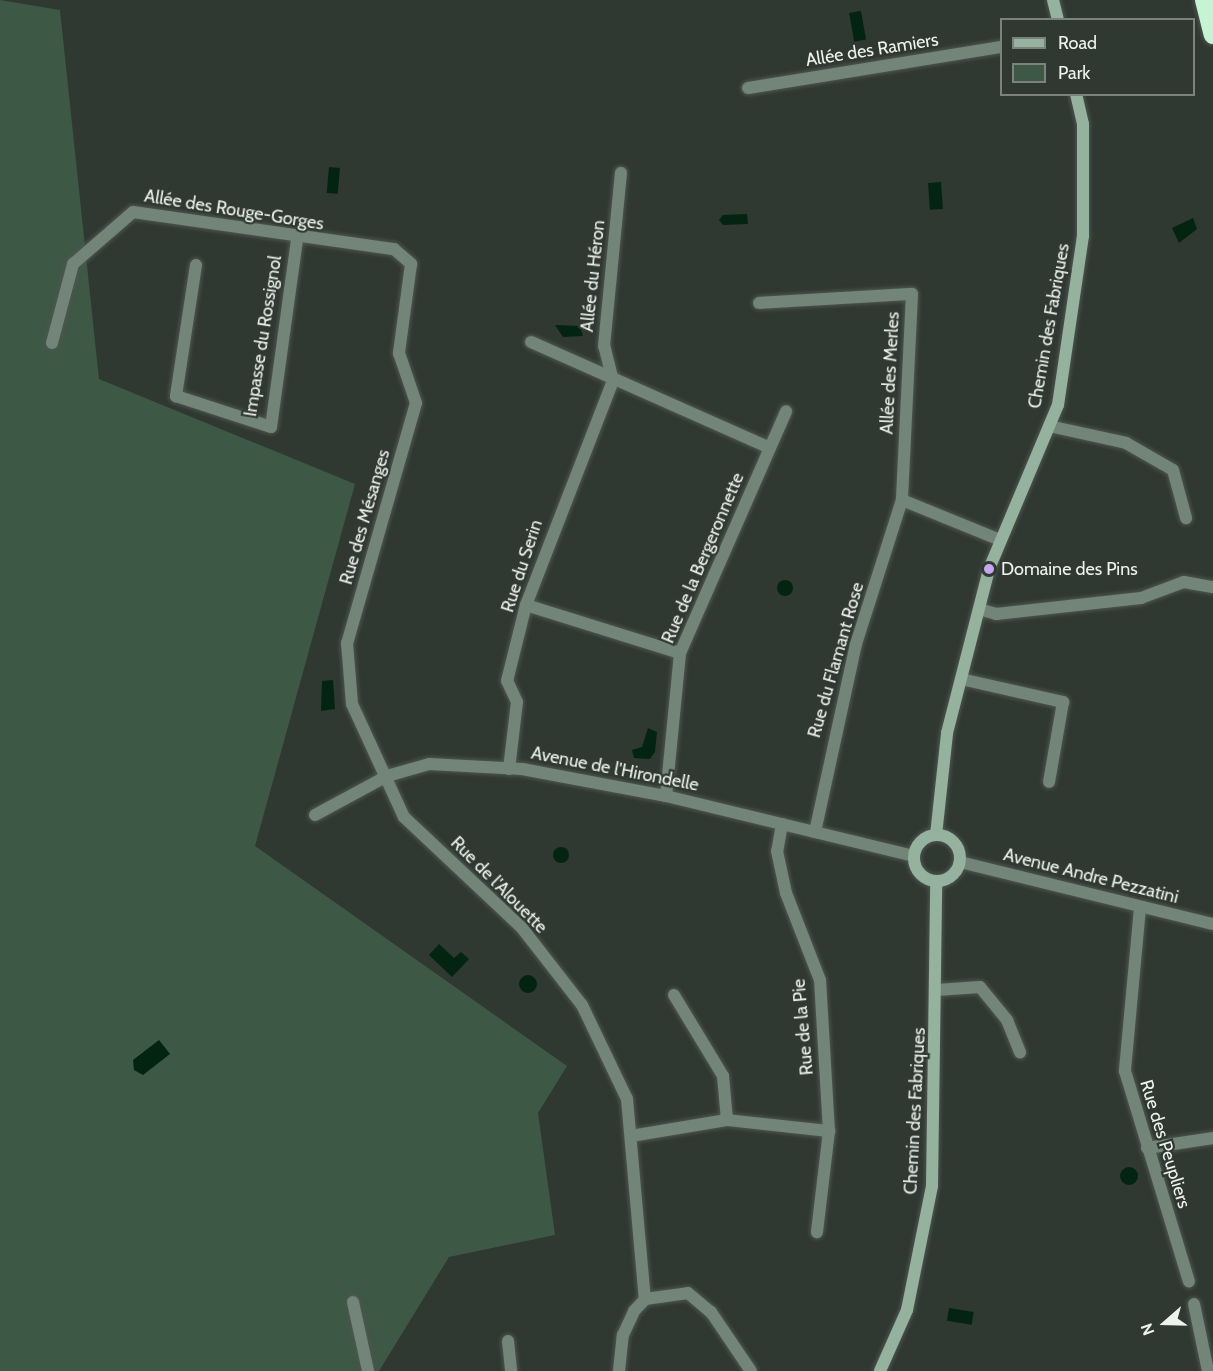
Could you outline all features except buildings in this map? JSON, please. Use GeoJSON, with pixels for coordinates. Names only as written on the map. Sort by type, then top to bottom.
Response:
{"type":"FeatureCollection","features":[{"type":"Feature","properties":{"kind":"highway"},"geometry":{"type":"LineString","coordinates":[[1204,0],[1213,35]]}},
{"type":"Feature","properties":{"kind":"street"},"geometry":{"type":"LineString","coordinates":[[1053,0],[1058,18]]}},
{"type":"Feature","properties":{"kind":"street","name":"Allée des Ramiers"},"geometry":{"type":"LineString","coordinates":[[748,88],[1000,47]]}},
{"type":"Feature","properties":{"kind":"street","name":"Chemin des Fabriques"},"geometry":{"type":"LineString","coordinates":[[936,835],[946,733],[979,609],[1000,540],[1058,405],[1083,236],[1083,124],[1076,96]]}},
{"type":"Feature","properties":{"kind":"street","name":"Allée du Héron"},"geometry":{"type":"LineString","coordinates":[[613,381],[604,346],[621,173]]}},
{"type":"Feature","properties":{"kind":"street","name":"Allée des Rouge-Gorges"},"geometry":{"type":"LineString","coordinates":[[52,343],[73,264],[133,212],[297,239],[394,249],[411,264]]}},
{"type":"Feature","properties":{"kind":"street","name":"Impasse du Rossignol"},"geometry":{"type":"LineString","coordinates":[[196,265],[176,396],[271,427],[297,239]]}},
{"type":"Feature","properties":{"kind":"street","name":"Rue des Mésanges"},"geometry":{"type":"LineString","coordinates":[[387,776],[352,704],[347,643],[416,403],[399,353],[411,264]]}},
{"type":"Feature","properties":{"kind":"street","name":"Allée des Merles"},"geometry":{"type":"LineString","coordinates":[[759,303],[912,294],[902,500]]}},
{"type":"Feature","properties":{"kind":"street"},"geometry":{"type":"LineString","coordinates":[[531,342],[613,381],[770,448]]}},
{"type":"Feature","properties":{"kind":"street","name":"Rue du Serin"},"geometry":{"type":"LineString","coordinates":[[509,768],[517,702],[507,681],[526,605],[613,381]]}},
{"type":"Feature","properties":{"kind":"street","name":"Rue de la Bergeronnette"},"geometry":{"type":"LineString","coordinates":[[666,796],[680,654],[786,411]]}},
{"type":"Feature","properties":{"kind":"street"},"geometry":{"type":"LineString","coordinates":[[1049,426],[1126,443],[1173,470],[1186,518]]}},
{"type":"Feature","properties":{"kind":"street"},"geometry":{"type":"LineString","coordinates":[[902,500],[1000,540]]}},
{"type":"Feature","properties":{"kind":"street","name":"Rue du Flamant Rose"},"geometry":{"type":"LineString","coordinates":[[815,832],[856,644],[902,500]]}},
{"type":"Feature","properties":{"kind":"street"},"geometry":{"type":"LineString","coordinates":[[979,609],[996,614],[1141,597],[1184,582],[1213,587]]}},
{"type":"Feature","properties":{"kind":"street"},"geometry":{"type":"LineString","coordinates":[[526,605],[680,654]]}},
{"type":"Feature","properties":{"kind":"street"},"geometry":{"type":"LineString","coordinates":[[961,679],[1063,702],[1049,782]]}},
{"type":"Feature","properties":{"kind":"street","name":"Avenue de l'Hirondelle"},"geometry":{"type":"LineString","coordinates":[[315,815],[387,776],[429,764],[509,768],[666,796],[914,856]]}},
{"type":"Feature","properties":{"kind":"street","name":"Rue de l'Alouette"},"geometry":{"type":"LineString","coordinates":[[387,776],[404,817],[522,928],[582,1005],[627,1099],[645,1299]]}},
{"type":"Feature","properties":{"kind":"street","name":"Rue de la Pie"},"geometry":{"type":"LineString","coordinates":[[782,824],[777,851],[786,893],[820,980],[829,1131],[817,1232]]}},
{"type":"Feature","properties":{"kind":"street"},"geometry":{"type":"LineString","coordinates":[[936,835],[955,842],[960,862],[949,878],[936,881],[923,876],[914,856],[919,844],[936,835]]}},
{"type":"Feature","properties":{"kind":"street","name":"Avenue Andre Pezzatini"},"geometry":{"type":"LineString","coordinates":[[960,862],[1140,908],[1213,924]]}},
{"type":"Feature","properties":{"kind":"street","name":"Chemin des Fabriques"},"geometry":{"type":"LineString","coordinates":[[880,1371],[907,1310],[932,1186],[937,990],[936,881]]}},
{"type":"Feature","properties":{"kind":"street","name":"Rue des Peupliers"},"geometry":{"type":"LineString","coordinates":[[1140,908],[1125,1071],[1189,1281]]}},
{"type":"Feature","properties":{"kind":"street"},"geometry":{"type":"LineString","coordinates":[[937,990],[980,987],[1007,1020],[1020,1052]]}},
{"type":"Feature","properties":{"kind":"street"},"geometry":{"type":"LineString","coordinates":[[674,995],[723,1076],[727,1120]]}},
{"type":"Feature","properties":{"kind":"street"},"geometry":{"type":"LineString","coordinates":[[631,1136],[727,1120],[829,1131]]}},
{"type":"Feature","properties":{"kind":"street"},"geometry":{"type":"LineString","coordinates":[[1147,1148],[1213,1138]]}},
{"type":"Feature","properties":{"kind":"street"},"geometry":{"type":"LineString","coordinates":[[619,1371],[623,1335],[645,1299],[688,1293],[711,1312],[751,1371]]}},
{"type":"Feature","properties":{"kind":"street"},"geometry":{"type":"LineString","coordinates":[[353,1302],[368,1371]]}},
{"type":"Feature","properties":{"kind":"street"},"geometry":{"type":"LineString","coordinates":[[1194,1304],[1208,1371]]}},
{"type":"Feature","properties":{"kind":"street"},"geometry":{"type":"LineString","coordinates":[[508,1341],[511,1371]]}},
{"type":"Feature","properties":{"kind":"green space"},"geometry":{"type":"Polygon","coordinates":[[[0,0],[60,10],[99,379],[355,484],[255,846],[567,1066],[538,1113],[555,1235],[449,1257],[379,1371],[0,1371],[0,0]]]}},
{"type":"Feature","properties":{"kind":"shaded area"},"geometry":{"type":"Polygon","coordinates":[[[861,11],[866,40],[854,42],[849,13],[861,11]]]}},
{"type":"Feature","properties":{"kind":"shaded area"},"geometry":{"type":"Polygon","coordinates":[[[329,167],[340,168],[338,194],[327,193],[329,167]]]}},
{"type":"Feature","properties":{"kind":"shaded area"},"geometry":{"type":"Polygon","coordinates":[[[941,182],[943,209],[930,210],[928,183],[941,182]]]}},
{"type":"Feature","properties":{"kind":"shaded area"},"geometry":{"type":"Polygon","coordinates":[[[747,214],[748,224],[723,225],[719,220],[723,215],[747,214]]]}},
{"type":"Feature","properties":{"kind":"shaded area"},"geometry":{"type":"Polygon","coordinates":[[[1193,218],[1197,229],[1179,243],[1172,228],[1193,218]]]}},
{"type":"Feature","properties":{"kind":"shaded area"},"geometry":{"type":"Polygon","coordinates":[[[555,325],[580,326],[583,336],[563,337],[555,325]]]}},
{"type":"Feature","properties":{"kind":"shaded area"},"geometry":{"type":"Polygon","coordinates":[[[785,580],[793,588],[785,596],[777,588],[785,580]]]}},
{"type":"Feature","properties":{"kind":"shaded area"},"geometry":{"type":"Polygon","coordinates":[[[333,680],[335,709],[321,711],[322,681],[333,680]]]}},
{"type":"Feature","properties":{"kind":"shaded area"},"geometry":{"type":"Polygon","coordinates":[[[648,728],[657,732],[655,752],[650,759],[634,758],[632,750],[642,747],[648,728]]]}},
{"type":"Feature","properties":{"kind":"shaded area"},"geometry":{"type":"Polygon","coordinates":[[[558,847],[564,847],[569,855],[567,861],[558,863],[553,858],[553,852],[558,847]]]}},
{"type":"Feature","properties":{"kind":"shaded area"},"geometry":{"type":"Polygon","coordinates":[[[439,944],[454,958],[461,952],[469,959],[452,977],[429,955],[439,944]]]}},
{"type":"Feature","properties":{"kind":"shaded area"},"geometry":{"type":"Polygon","coordinates":[[[528,975],[534,978],[537,984],[534,990],[528,993],[522,990],[519,984],[522,978],[528,975]]]}},
{"type":"Feature","properties":{"kind":"shaded area"},"geometry":{"type":"Polygon","coordinates":[[[159,1040],[170,1054],[143,1075],[134,1070],[133,1060],[159,1040]]]}},
{"type":"Feature","properties":{"kind":"shaded area"},"geometry":{"type":"Polygon","coordinates":[[[1129,1167],[1135,1170],[1138,1176],[1135,1182],[1129,1185],[1123,1182],[1120,1176],[1123,1170],[1129,1167]]]}},
{"type":"Feature","properties":{"kind":"shaded area"},"geometry":{"type":"Polygon","coordinates":[[[949,1308],[974,1312],[972,1325],[947,1321],[949,1308]]]}},
{"type":"Feature","properties":{"kind":"place","name":"Domaine des Pins"},"geometry":{"type":"Point","coordinates":[989,569]}}]}
